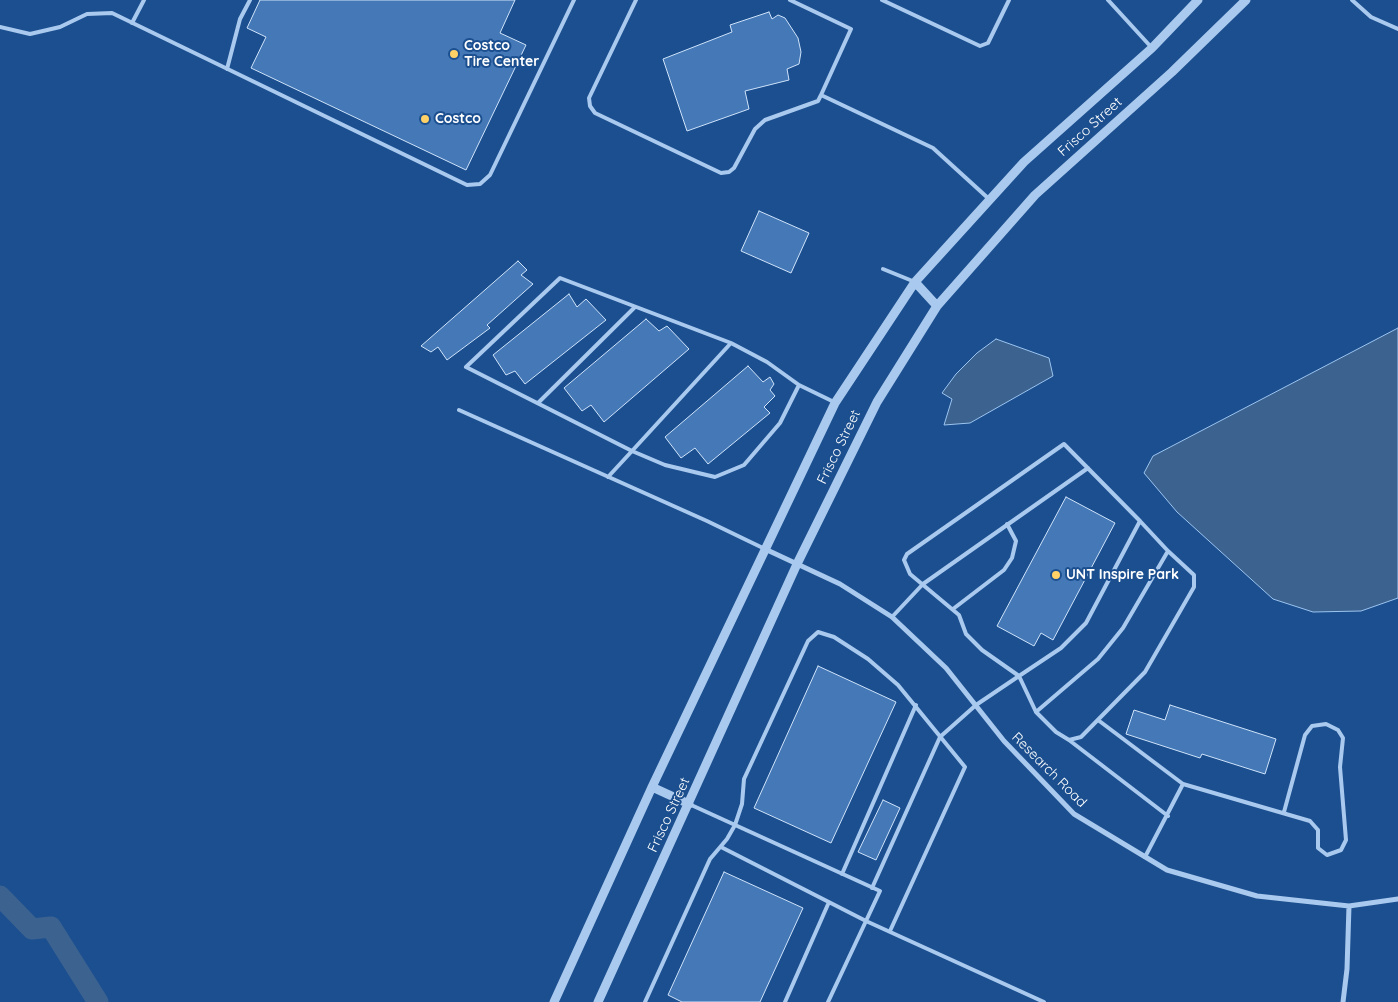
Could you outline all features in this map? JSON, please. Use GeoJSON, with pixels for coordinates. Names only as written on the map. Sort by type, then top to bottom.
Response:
{"type":"FeatureCollection","features":[{"type":"Feature","properties":{"kind":"street","name":"Frisco Street"},"geometry":{"type":"LineString","coordinates":[[554,1002],[652,787],[835,402],[915,282],[1024,162],[1152,48],[1198,0]]}},
{"type":"Feature","properties":{"kind":"street","name":"Frisco Street"},"geometry":{"type":"LineString","coordinates":[[598,1002],[797,564],[877,402],[937,306],[1035,195],[1172,72],[1246,0]]}},
{"type":"Feature","properties":{"kind":"street"},"geometry":{"type":"LineString","coordinates":[[915,282],[937,306]]}},
{"type":"Feature","properties":{"kind":"street","name":"Research Road"},"geometry":{"type":"LineString","coordinates":[[765,549],[840,584],[892,617],[946,668],[1004,741],[1074,814],[1167,870],[1257,896],[1349,906],[1398,899]]}},
{"type":"Feature","properties":{"kind":"street"},"geometry":{"type":"LineString","coordinates":[[652,787],[689,804]]}},
{"type":"Feature","properties":{"kind":"street"},"geometry":{"type":"LineString","coordinates":[[1343,1002],[1347,969],[1349,906]]}},
{"type":"Feature","properties":{"kind":"lane"},"geometry":{"type":"LineString","coordinates":[[132,23],[144,0]]}},
{"type":"Feature","properties":{"kind":"lane"},"geometry":{"type":"LineString","coordinates":[[227,69],[240,19],[250,0]]}},
{"type":"Feature","properties":{"kind":"lane"},"geometry":{"type":"LineString","coordinates":[[0,27],[30,34],[60,27],[87,14],[112,14],[468,185],[480,184],[490,175],[574,0]]}},
{"type":"Feature","properties":{"kind":"lane"},"geometry":{"type":"LineString","coordinates":[[636,0],[589,98],[590,106],[595,113],[721,173],[734,168],[755,129],[765,120],[818,101],[851,29],[790,0]]}},
{"type":"Feature","properties":{"kind":"lane"},"geometry":{"type":"LineString","coordinates":[[882,0],[980,46],[988,43],[1009,0]]}},
{"type":"Feature","properties":{"kind":"lane"},"geometry":{"type":"LineString","coordinates":[[1108,0],[1152,48]]}},
{"type":"Feature","properties":{"kind":"lane"},"geometry":{"type":"LineString","coordinates":[[1352,0],[1371,17],[1398,29]]}},
{"type":"Feature","properties":{"kind":"lane"},"geometry":{"type":"LineString","coordinates":[[821,95],[933,148],[990,199]]}},
{"type":"Feature","properties":{"kind":"lane"},"geometry":{"type":"LineString","coordinates":[[883,269],[915,282]]}},
{"type":"Feature","properties":{"kind":"lane"},"geometry":{"type":"LineString","coordinates":[[800,385],[780,423],[744,465],[715,477],[665,465],[632,451],[466,367],[560,278],[731,343],[767,362],[800,385],[835,402]]}},
{"type":"Feature","properties":{"kind":"lane"},"geometry":{"type":"LineString","coordinates":[[538,403],[635,306]]}},
{"type":"Feature","properties":{"kind":"lane"},"geometry":{"type":"LineString","coordinates":[[608,477],[731,343]]}},
{"type":"Feature","properties":{"kind":"lane"},"geometry":{"type":"LineString","coordinates":[[459,410],[765,549]]}},
{"type":"Feature","properties":{"kind":"lane"},"geometry":{"type":"LineString","coordinates":[[1069,740],[1081,737],[1146,672],[1194,587],[1194,575],[1168,551],[1064,444],[921,543],[907,554],[904,560],[910,574],[954,609],[971,639],[982,650],[1019,676],[1036,712],[1056,732],[1168,816]]}},
{"type":"Feature","properties":{"kind":"lane"},"geometry":{"type":"LineString","coordinates":[[892,617],[922,584],[1088,468]]}},
{"type":"Feature","properties":{"kind":"lane"},"geometry":{"type":"LineString","coordinates":[[872,888],[940,737],[976,706],[1061,648],[1086,623],[1140,521]]}},
{"type":"Feature","properties":{"kind":"lane"},"geometry":{"type":"LineString","coordinates":[[954,609],[1004,570],[1012,558],[1016,540],[1007,524]]}},
{"type":"Feature","properties":{"kind":"lane"},"geometry":{"type":"LineString","coordinates":[[1036,712],[1098,658],[1123,628],[1168,551]]}},
{"type":"Feature","properties":{"kind":"lane"},"geometry":{"type":"LineString","coordinates":[[645,1002],[710,859],[721,847],[734,825],[742,804],[744,779],[813,635],[822,632],[834,637],[868,659],[898,685],[965,767],[890,932]]}},
{"type":"Feature","properties":{"kind":"lane"},"geometry":{"type":"LineString","coordinates":[[842,874],[916,705]]}},
{"type":"Feature","properties":{"kind":"lane"},"geometry":{"type":"LineString","coordinates":[[1098,720],[1183,784],[1310,821],[1318,830],[1318,848],[1327,854],[1341,850],[1346,840],[1340,767],[1343,738],[1338,730],[1326,724],[1312,726],[1304,735],[1284,812]]}},
{"type":"Feature","properties":{"kind":"lane"},"geometry":{"type":"LineString","coordinates":[[1144,857],[1168,816],[1183,784]]}},
{"type":"Feature","properties":{"kind":"lane"},"geometry":{"type":"LineString","coordinates":[[689,804],[880,891],[828,1002]]}},
{"type":"Feature","properties":{"kind":"lane"},"geometry":{"type":"LineString","coordinates":[[721,847],[866,921],[1044,1002]]}},
{"type":"Feature","properties":{"kind":"lane"},"geometry":{"type":"LineString","coordinates":[[785,1002],[829,902]]}},
{"type":"Feature","properties":{"kind":"water"},"geometry":{"type":"Polygon","coordinates":[[[1398,328],[1398,598],[1361,611],[1313,612],[1273,599],[1177,512],[1144,473],[1153,456],[1398,328]]]}},
{"type":"Feature","properties":{"kind":"water"},"geometry":{"type":"Polygon","coordinates":[[[996,339],[1049,358],[1053,376],[970,423],[944,425],[952,399],[942,393],[956,374],[977,353],[996,339]]]}},
{"type":"Feature","properties":{"kind":"building","name":"Costco"},"geometry":{"type":"Polygon","coordinates":[[[260,0],[515,0],[500,33],[526,45],[466,170],[251,68],[266,37],[247,28],[260,0]]]}},
{"type":"Feature","properties":{"kind":"building"},"geometry":{"type":"Polygon","coordinates":[[[769,12],[772,19],[778,15],[785,18],[798,38],[801,52],[799,64],[787,69],[789,80],[745,91],[749,109],[687,131],[663,59],[732,32],[730,25],[769,12]]]}},
{"type":"Feature","properties":{"kind":"building"},"geometry":{"type":"Polygon","coordinates":[[[759,211],[809,233],[791,273],[741,251],[759,211]]]}},
{"type":"Feature","properties":{"kind":"building"},"geometry":{"type":"Polygon","coordinates":[[[518,261],[527,270],[521,275],[533,284],[487,325],[490,328],[447,360],[438,347],[431,352],[421,346],[518,261]]]}},
{"type":"Feature","properties":{"kind":"building"},"geometry":{"type":"Polygon","coordinates":[[[569,294],[577,307],[586,299],[606,320],[525,384],[515,371],[506,375],[493,355],[569,294]]]}},
{"type":"Feature","properties":{"kind":"building"},"geometry":{"type":"Polygon","coordinates":[[[646,319],[659,331],[667,326],[689,349],[604,422],[591,405],[582,411],[564,388],[646,319]]]}},
{"type":"Feature","properties":{"kind":"building"},"geometry":{"type":"Polygon","coordinates":[[[748,366],[763,382],[770,377],[774,384],[770,390],[775,396],[764,407],[770,413],[708,464],[695,448],[681,458],[665,437],[748,366]]]}},
{"type":"Feature","properties":{"kind":"building","name":"UNT Inspire Park"},"geometry":{"type":"Polygon","coordinates":[[[1066,497],[1115,523],[1053,640],[1041,633],[1034,646],[997,626],[1066,497]]]}},
{"type":"Feature","properties":{"kind":"building"},"geometry":{"type":"Polygon","coordinates":[[[818,666],[896,702],[831,843],[754,808],[818,666]]]}},
{"type":"Feature","properties":{"kind":"building"},"geometry":{"type":"Polygon","coordinates":[[[1170,705],[1276,739],[1265,774],[1202,754],[1200,758],[1126,734],[1134,710],[1165,720],[1170,705]]]}},
{"type":"Feature","properties":{"kind":"building"},"geometry":{"type":"Polygon","coordinates":[[[883,800],[900,808],[876,860],[858,852],[883,800]]]}},
{"type":"Feature","properties":{"kind":"building"},"geometry":{"type":"Polygon","coordinates":[[[724,872],[803,908],[760,1002],[682,1002],[668,995],[724,872]]]}},
{"type":"Feature","properties":{"kind":"waterway"},"geometry":{"type":"LineString","coordinates":[[0,896],[32,929],[51,927],[98,1002]]}},
{"type":"Feature","properties":{"kind":"place","name":"Costco Tire Center"},"geometry":{"type":"Point","coordinates":[454,54]}},
{"type":"Feature","properties":{"kind":"place","name":"Costco"},"geometry":{"type":"Point","coordinates":[425,119]}},
{"type":"Feature","properties":{"kind":"place","name":"UNT Inspire Park"},"geometry":{"type":"Point","coordinates":[1056,575]}}]}
